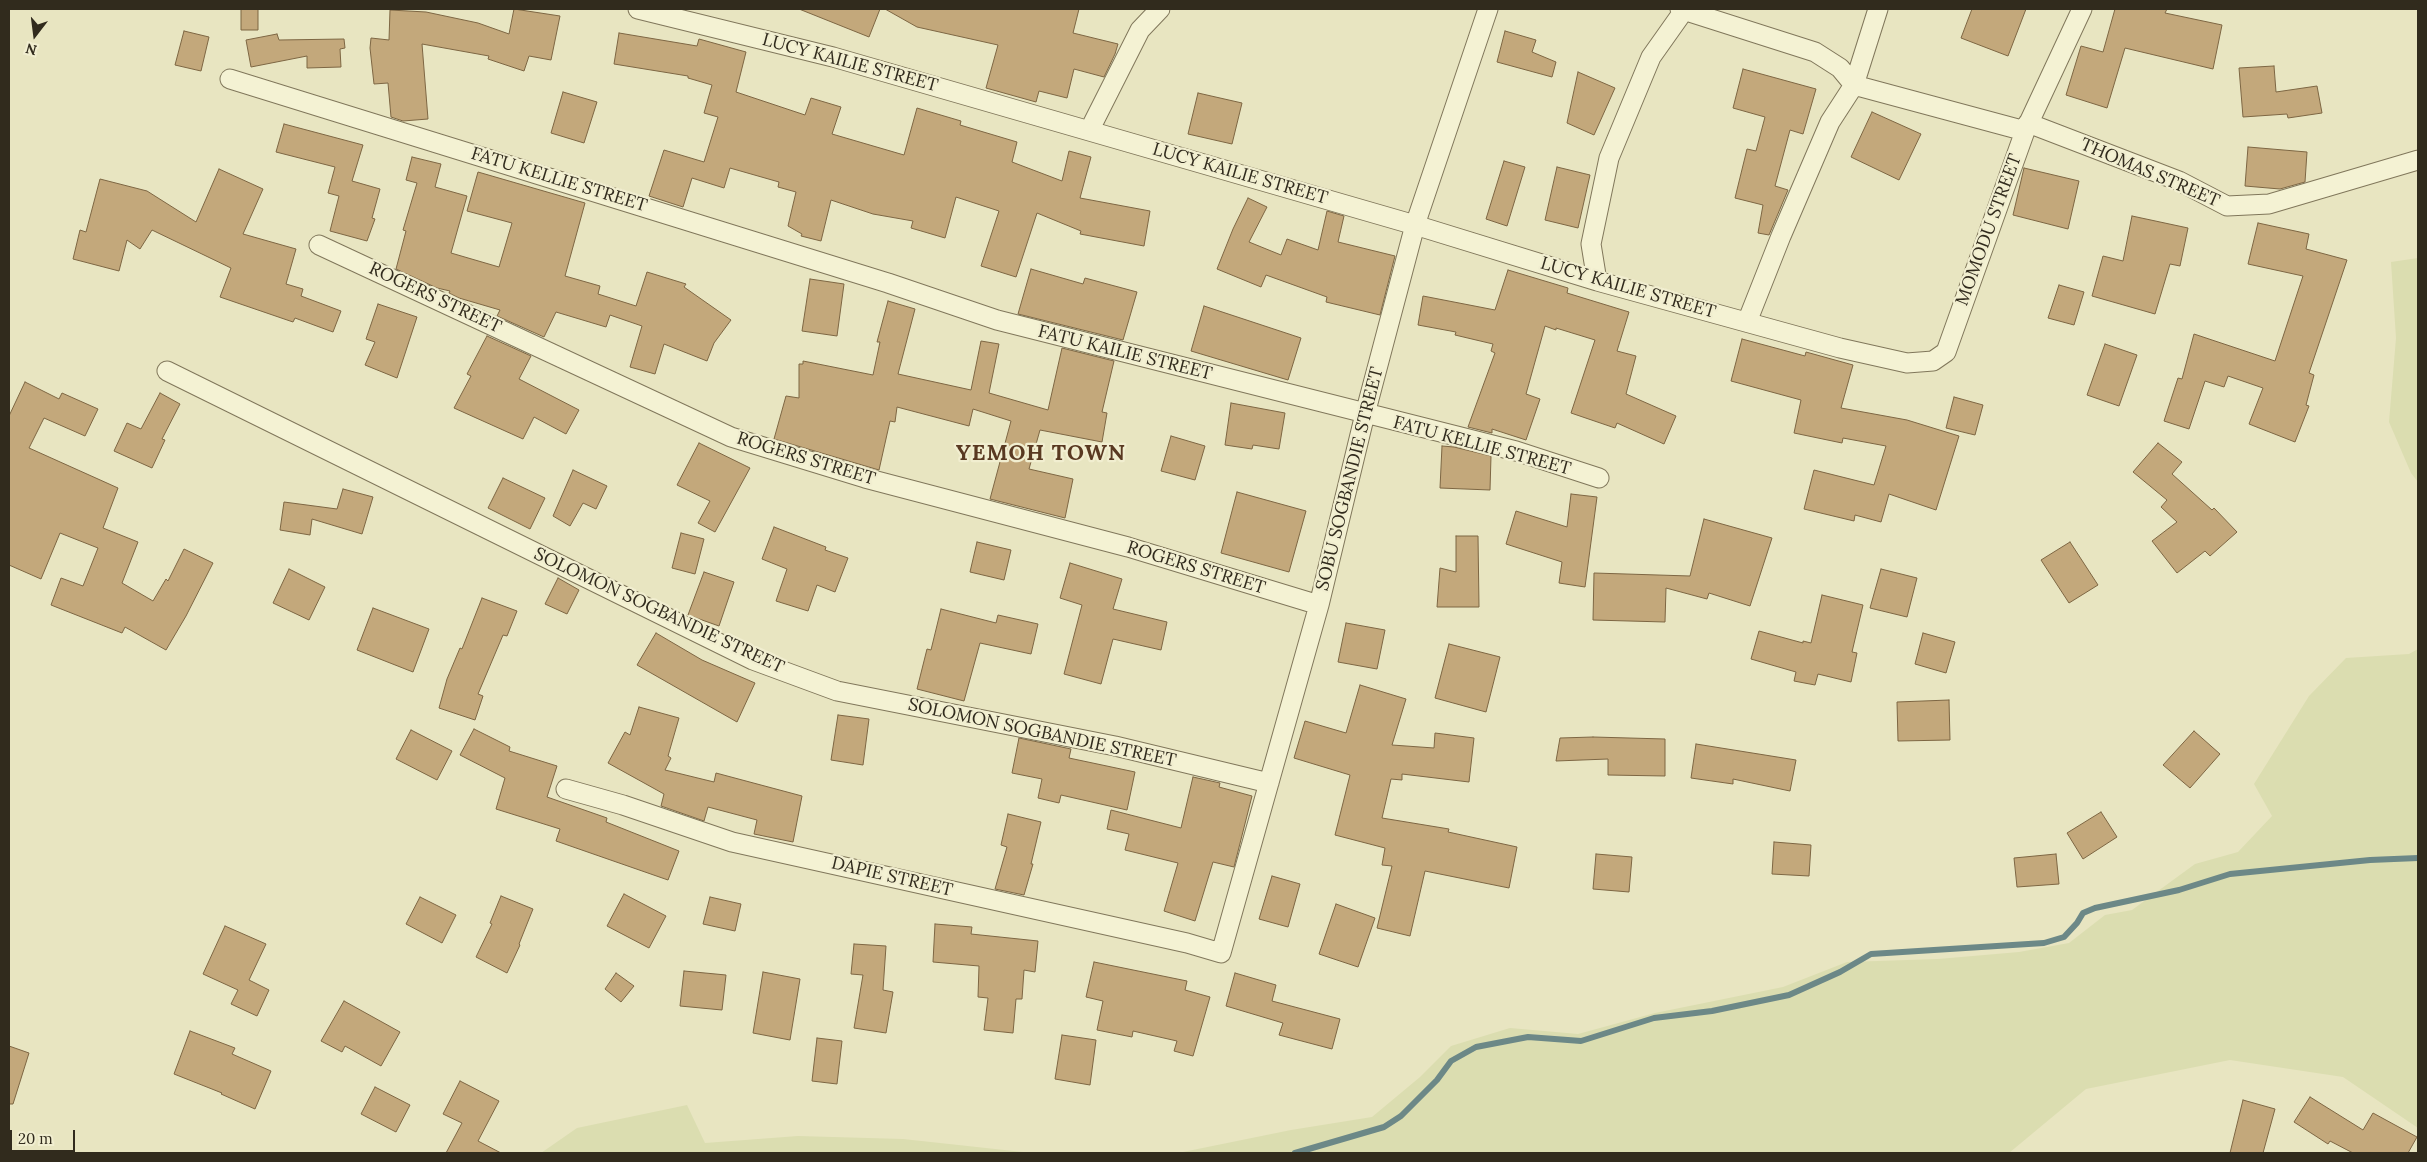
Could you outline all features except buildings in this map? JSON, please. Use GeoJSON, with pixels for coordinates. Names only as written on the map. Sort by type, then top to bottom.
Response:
{"type":"FeatureCollection","features":[{"type":"Feature","properties":{"kind":"street","name":"LUCY KAILIE STREET"},"geometry":{"type":"LineString","coordinates":[[638,9],[833,57],[1415,225],[1597,281],[1840,348]]}},
{"type":"Feature","properties":{"kind":"street"},"geometry":{"type":"LineString","coordinates":[[1090,131],[1140,30],[1160,9]]}},
{"type":"Feature","properties":{"kind":"street","name":"SOBU SOGBANDIE STREET"},"geometry":{"type":"LineString","coordinates":[[1222,953],[1319,604],[1364,414],[1415,225],[1488,9]]}},
{"type":"Feature","properties":{"kind":"street"},"geometry":{"type":"LineString","coordinates":[[1680,9],[1815,52],[1840,68],[1854,85]]}},
{"type":"Feature","properties":{"kind":"street"},"geometry":{"type":"LineString","coordinates":[[1597,281],[1591,244],[1609,158],[1651,57],[1684,9]]}},
{"type":"Feature","properties":{"kind":"street"},"geometry":{"type":"LineString","coordinates":[[1747,322],[1781,236],[1830,122],[1854,85],[1878,9]]}},
{"type":"Feature","properties":{"kind":"street","name":"MOMODU STREET"},"geometry":{"type":"LineString","coordinates":[[1840,348],[1907,363],[1933,361],[1946,352],[2026,127],[2082,9]]}},
{"type":"Feature","properties":{"kind":"street","name":"FATU KELLIE STREET"},"geometry":{"type":"LineString","coordinates":[[230,79],[888,283]]}},
{"type":"Feature","properties":{"kind":"street","name":"THOMAS STREET"},"geometry":{"type":"LineString","coordinates":[[1854,85],[2026,127],[2179,181],[2227,206],[2269,204],[2418,160]]}},
{"type":"Feature","properties":{"kind":"street","name":"ROGERS STREET"},"geometry":{"type":"LineString","coordinates":[[319,245],[731,437],[865,478],[1128,547],[1319,604]]}},
{"type":"Feature","properties":{"kind":"street","name":"FATU KAILIE STREET"},"geometry":{"type":"LineString","coordinates":[[888,283],[997,320],[1364,414]]}},
{"type":"Feature","properties":{"kind":"street","name":"SOLOMON SOGBANDIE STREET"},"geometry":{"type":"LineString","coordinates":[[167,371],[753,660],[837,691],[1115,746],[1269,783]]}},
{"type":"Feature","properties":{"kind":"street","name":"FATU KELLIE STREET"},"geometry":{"type":"LineString","coordinates":[[1364,414],[1516,451],[1599,478]]}},
{"type":"Feature","properties":{"kind":"street","name":"DAPIE STREET"},"geometry":{"type":"LineString","coordinates":[[566,789],[623,805],[732,842],[1187,943],[1222,953]]}},
{"type":"Feature","properties":{"kind":"green space"},"geometry":{"type":"Polygon","coordinates":[[[2418,258],[2418,482],[2411,473],[2389,422],[2396,338],[2391,262],[2418,258]]]}},
{"type":"Feature","properties":{"kind":"green space"},"geometry":{"type":"Polygon","coordinates":[[[2418,649],[2418,1128],[2343,1077],[2230,1060],[2086,1089],[2009,1153],[1178,1153],[1291,1130],[1372,1117],[1420,1077],[1451,1046],[1510,1028],[1578,1034],[1655,1013],[1783,987],[1847,962],[1938,959],[2019,952],[2069,943],[2105,915],[2132,910],[2195,864],[2238,852],[2272,816],[2254,784],[2309,696],[2346,658],[2409,654],[2418,649]]]}},
{"type":"Feature","properties":{"kind":"green space"},"geometry":{"type":"Polygon","coordinates":[[[687,1105],[705,1143],[798,1136],[903,1139],[1032,1153],[541,1153],[577,1128],[687,1105]]]}},
{"type":"Feature","properties":{"kind":"waterway"},"geometry":{"type":"LineString","coordinates":[[1295,1153],[1384,1127],[1401,1116],[1437,1080],[1451,1061],[1476,1047],[1528,1037],[1581,1041],[1654,1018],[1712,1011],[1789,995],[1840,972],[1871,954],[2044,943],[2064,937],[2077,923],[2083,913],[2095,908],[2179,890],[2230,874],[2370,860],[2418,858]]}},
{"type":"Feature","properties":{"kind":"district","name":"YEMOH TOWN"},"geometry":{"type":"Point","coordinates":[1041,454]}}]}
